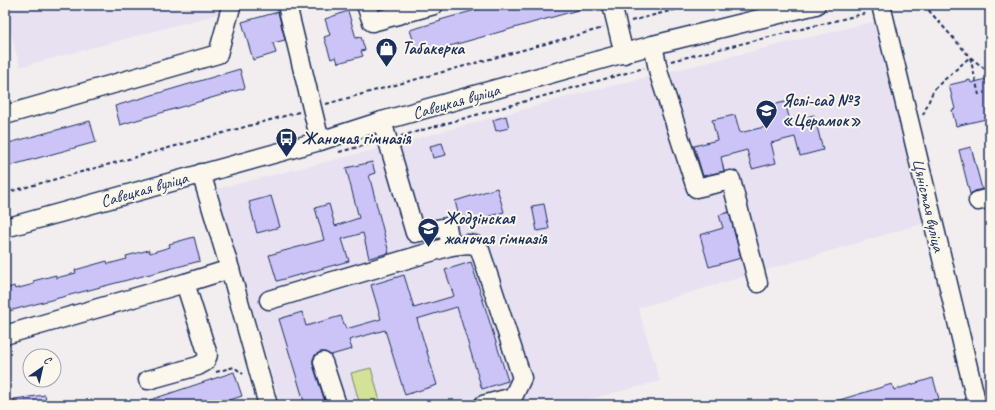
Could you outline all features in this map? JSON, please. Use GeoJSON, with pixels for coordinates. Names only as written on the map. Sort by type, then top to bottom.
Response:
{"type":"FeatureCollection","features":[{"type":"Feature","properties":{"kind":"street"},"geometry":{"type":"LineString","coordinates":[[287,5],[320,141]]}},
{"type":"Feature","properties":{"kind":"street"},"geometry":{"type":"LineString","coordinates":[[366,5],[372,22],[434,5]]}},
{"type":"Feature","properties":{"kind":"street"},"geometry":{"type":"LineString","coordinates":[[612,5],[624,54]]}},
{"type":"Feature","properties":{"kind":"street","name":"Савецкая вуліца"},"geometry":{"type":"LineString","coordinates":[[5,228],[320,141],[382,121],[653,46],[771,10],[816,5]]}},
{"type":"Feature","properties":{"kind":"street"},"geometry":{"type":"LineString","coordinates":[[5,115],[218,54],[234,6]]}},
{"type":"Feature","properties":{"kind":"street","name":"Цяністая вуліца"},"geometry":{"type":"LineString","coordinates":[[881,7],[977,405]]}},
{"type":"Feature","properties":{"kind":"street"},"geometry":{"type":"LineString","coordinates":[[653,46],[659,74],[696,188],[731,180],[758,283]]}},
{"type":"Feature","properties":{"kind":"street"},"geometry":{"type":"LineString","coordinates":[[382,121],[416,233],[447,227],[451,246]]}},
{"type":"Feature","properties":{"kind":"street"},"geometry":{"type":"LineString","coordinates":[[202,173],[268,405]]}},
{"type":"Feature","properties":{"kind":"street"},"geometry":{"type":"LineString","coordinates":[[269,300],[451,246],[468,244],[475,245],[480,250],[522,378],[513,397],[483,405]]}},
{"type":"Feature","properties":{"kind":"street"},"geometry":{"type":"LineString","coordinates":[[5,335],[230,269]]}},
{"type":"Feature","properties":{"kind":"street"},"geometry":{"type":"LineString","coordinates":[[148,380],[198,366],[205,362],[208,355],[185,283]]}},
{"type":"Feature","properties":{"kind":"street"},"geometry":{"type":"LineString","coordinates":[[323,362],[337,405]]}},
{"type":"Feature","properties":{"kind":"path"},"geometry":{"type":"LineString","coordinates":[[5,193],[693,5]]}},
{"type":"Feature","properties":{"kind":"path"},"geometry":{"type":"LineString","coordinates":[[924,5],[970,58],[990,73]]}},
{"type":"Feature","properties":{"kind":"path"},"geometry":{"type":"LineString","coordinates":[[334,153],[388,140],[657,64],[881,7]]}},
{"type":"Feature","properties":{"kind":"path"},"geometry":{"type":"LineString","coordinates":[[970,58],[979,95]]}},
{"type":"Feature","properties":{"kind":"path"},"geometry":{"type":"LineString","coordinates":[[922,117],[934,89],[970,58]]}},
{"type":"Feature","properties":{"kind":"path"},"geometry":{"type":"LineString","coordinates":[[211,374],[234,367],[244,374]]}},
{"type":"Feature","properties":{"kind":"shaded area"},"geometry":{"type":"Polygon","coordinates":[[[5,5],[219,5],[221,13],[20,67],[5,12],[5,5]]]}},
{"type":"Feature","properties":{"kind":"shaded area","name":"Жодзінская жаночая гімназія"},"geometry":{"type":"Polygon","coordinates":[[[876,21],[924,223],[638,308],[660,381],[566,405],[281,405],[217,189],[390,146],[579,94],[876,21]]]}},
{"type":"Feature","properties":{"kind":"green space"},"geometry":{"type":"Polygon","coordinates":[[[371,368],[381,405],[360,405],[351,373],[371,368]]]}},
{"type":"Feature","properties":{"kind":"building"},"geometry":{"type":"Polygon","coordinates":[[[493,5],[585,5],[585,8],[418,55],[410,30],[493,5]]]}},
{"type":"Feature","properties":{"kind":"building"},"geometry":{"type":"Polygon","coordinates":[[[348,11],[356,38],[361,37],[365,50],[361,51],[363,56],[338,63],[336,57],[331,59],[324,37],[330,35],[325,19],[348,11]]]}},
{"type":"Feature","properties":{"kind":"building"},"geometry":{"type":"Polygon","coordinates":[[[278,12],[285,40],[273,43],[276,53],[253,60],[242,22],[278,12]]]}},
{"type":"Feature","properties":{"kind":"building"},"geometry":{"type":"Polygon","coordinates":[[[240,69],[245,88],[120,125],[115,106],[240,69]]]}},
{"type":"Feature","properties":{"kind":"building"},"geometry":{"type":"Polygon","coordinates":[[[990,78],[990,118],[956,126],[952,110],[955,109],[949,85],[970,80],[971,83],[990,78]]]}},
{"type":"Feature","properties":{"kind":"building"},"geometry":{"type":"Polygon","coordinates":[[[785,102],[790,121],[814,115],[823,150],[800,156],[795,137],[771,143],[776,163],[752,169],[747,150],[721,157],[724,171],[703,176],[694,146],[717,140],[712,120],[735,115],[740,133],[768,126],[763,107],[785,102]]]}},
{"type":"Feature","properties":{"kind":"building"},"geometry":{"type":"Polygon","coordinates":[[[506,116],[509,128],[496,131],[493,120],[506,116]]]}},
{"type":"Feature","properties":{"kind":"building"},"geometry":{"type":"Polygon","coordinates":[[[90,121],[96,142],[5,167],[5,144],[90,121]]]}},
{"type":"Feature","properties":{"kind":"building"},"geometry":{"type":"Polygon","coordinates":[[[442,143],[446,155],[433,158],[430,146],[442,143]]]}},
{"type":"Feature","properties":{"kind":"building"},"geometry":{"type":"Polygon","coordinates":[[[971,147],[982,189],[970,194],[959,150],[971,147]]]}},
{"type":"Feature","properties":{"kind":"building"},"geometry":{"type":"Polygon","coordinates":[[[372,162],[375,173],[369,175],[389,253],[369,258],[363,233],[342,239],[349,261],[277,281],[269,255],[324,240],[315,208],[329,204],[335,226],[359,218],[346,168],[372,162]]]}},
{"type":"Feature","properties":{"kind":"building"},"geometry":{"type":"Polygon","coordinates":[[[497,188],[504,212],[461,224],[455,201],[497,188]]]}},
{"type":"Feature","properties":{"kind":"building"},"geometry":{"type":"Polygon","coordinates":[[[271,196],[280,227],[257,233],[249,202],[271,196]]]}},
{"type":"Feature","properties":{"kind":"building"},"geometry":{"type":"Polygon","coordinates":[[[544,204],[549,229],[537,231],[532,206],[544,204]]]}},
{"type":"Feature","properties":{"kind":"building"},"geometry":{"type":"Polygon","coordinates":[[[729,212],[741,258],[709,267],[700,235],[723,228],[719,215],[729,212]]]}},
{"type":"Feature","properties":{"kind":"building"},"geometry":{"type":"Polygon","coordinates":[[[194,237],[200,261],[5,312],[5,289],[14,286],[15,289],[34,284],[33,281],[56,275],[56,278],[76,273],[75,270],[107,261],[108,264],[127,259],[126,256],[149,250],[150,253],[170,247],[169,244],[194,237]]]}},
{"type":"Feature","properties":{"kind":"building"},"geometry":{"type":"Polygon","coordinates":[[[471,262],[508,381],[482,389],[457,307],[417,319],[437,385],[405,395],[385,330],[349,340],[352,349],[331,355],[325,352],[320,352],[315,355],[313,365],[326,405],[305,405],[279,319],[302,312],[306,326],[341,316],[346,329],[381,319],[371,285],[404,275],[414,308],[454,296],[445,270],[471,262]]]}},
{"type":"Feature","properties":{"kind":"building"},"geometry":{"type":"Polygon","coordinates":[[[234,372],[242,396],[214,405],[141,405],[141,403],[234,372]]]}},
{"type":"Feature","properties":{"kind":"building"},"geometry":{"type":"Polygon","coordinates":[[[933,378],[939,399],[920,405],[833,405],[833,402],[892,384],[894,390],[933,378]]]}},
{"type":"Feature","properties":{"kind":"building"},"geometry":{"type":"Polygon","coordinates":[[[45,395],[47,405],[14,405],[14,399],[45,395]]]}},
{"type":"Feature","properties":{"kind":"place","name":"Табакерка"},"geometry":{"type":"Point","coordinates":[386,68]}},
{"type":"Feature","properties":{"kind":"place","name":"Яслі-сад №3 «Церамок»"},"geometry":{"type":"Point","coordinates":[767,130]}},
{"type":"Feature","properties":{"kind":"place","name":"Жаночая гімназія"},"geometry":{"type":"Point","coordinates":[287,158]}},
{"type":"Feature","properties":{"kind":"place","name":"Жодзінская жаночая гімназія"},"geometry":{"type":"Point","coordinates":[428,248]}}]}
